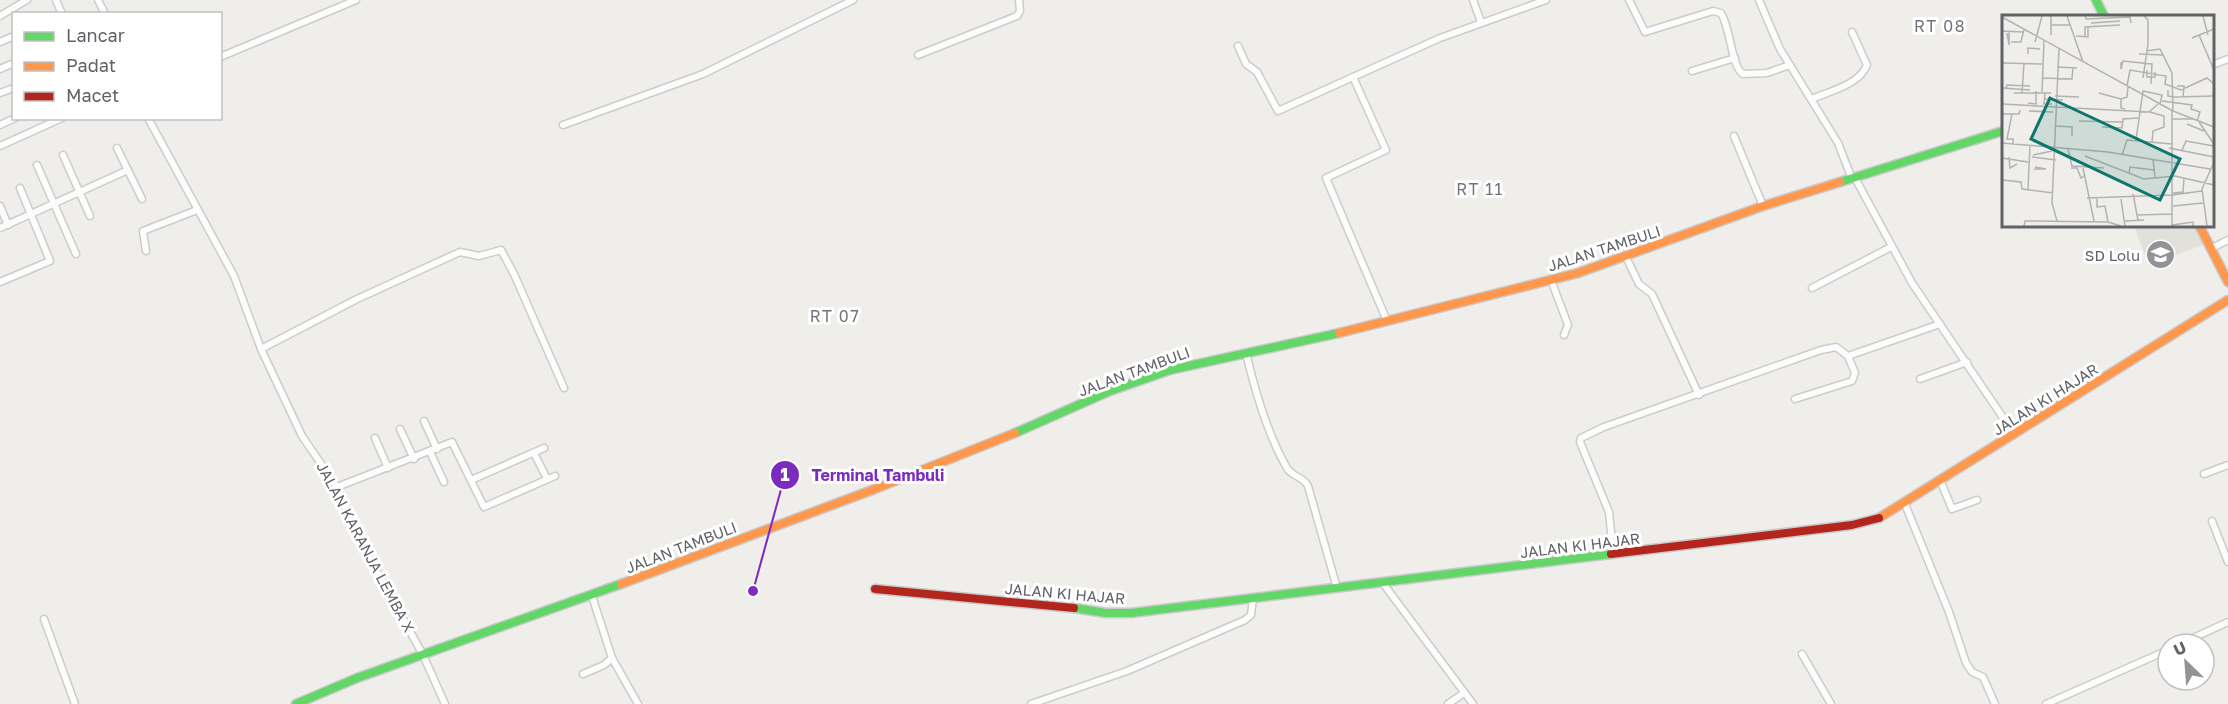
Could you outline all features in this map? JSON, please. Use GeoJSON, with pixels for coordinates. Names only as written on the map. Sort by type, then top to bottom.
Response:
{"type":"FeatureCollection","features":[{"type":"Feature","properties":{"kind":"street"},"geometry":{"type":"LineString","coordinates":[[0,16],[27,0]]}},
{"type":"Feature","properties":{"kind":"street"},"geometry":{"type":"LineString","coordinates":[[222,56],[345,2],[356,0]]}},
{"type":"Feature","properties":{"kind":"street"},"geometry":{"type":"LineString","coordinates":[[563,126],[703,74],[853,0]]}},
{"type":"Feature","properties":{"kind":"street"},"geometry":{"type":"LineString","coordinates":[[918,55],[1017,16],[1020,11],[1019,0]]}},
{"type":"Feature","properties":{"kind":"street"},"geometry":{"type":"LineString","coordinates":[[1473,0],[1481,22]]}},
{"type":"Feature","properties":{"kind":"street"},"geometry":{"type":"LineString","coordinates":[[1238,46],[1250,68],[1257,72],[1278,111],[1410,50],[1546,0]]}},
{"type":"Feature","properties":{"kind":"street"},"geometry":{"type":"LineString","coordinates":[[1629,0],[1645,32],[1717,11],[1727,25],[1737,69],[1747,75],[1767,73],[1790,65]]}},
{"type":"Feature","properties":{"kind":"street"},"geometry":{"type":"LineString","coordinates":[[1759,0],[1780,49],[1838,143],[1891,247],[2014,434]]}},
{"type":"Feature","properties":{"kind":"street"},"geometry":{"type":"LineString","coordinates":[[2096,0],[2104,15]]}},
{"type":"Feature","properties":{"kind":"street"},"geometry":{"type":"LineString","coordinates":[[1812,99],[1849,83],[1864,72],[1867,65],[1852,32]]}},
{"type":"Feature","properties":{"kind":"street"},"geometry":{"type":"LineString","coordinates":[[1692,71],[1735,58]]}},
{"type":"Feature","properties":{"kind":"street"},"geometry":{"type":"LineString","coordinates":[[2213,64],[2228,59]]}},
{"type":"Feature","properties":{"kind":"street"},"geometry":{"type":"LineString","coordinates":[[1353,77],[1386,150],[1326,178],[1387,321]]}},
{"type":"Feature","properties":{"kind":"street"},"geometry":{"type":"LineString","coordinates":[[0,146],[58,120]]}},
{"type":"Feature","properties":{"kind":"street","name":"JALAN KARANJA LEMBA X"},"geometry":{"type":"LineString","coordinates":[[149,120],[234,276],[261,349],[302,436],[337,487],[363,546],[423,655],[445,704]]}},
{"type":"Feature","properties":{"kind":"street","name":"JALAN TAMBULI"},"geometry":{"type":"LineString","coordinates":[[296,704],[423,655],[592,596],[973,451],[1110,391],[1170,370],[1387,321],[1551,280],[1626,257],[1763,206],[2002,131]]}},
{"type":"Feature","properties":{"kind":"street"},"geometry":{"type":"LineString","coordinates":[[1734,136],[1763,206]]}},
{"type":"Feature","properties":{"kind":"street"},"geometry":{"type":"LineString","coordinates":[[117,148],[142,199]]}},
{"type":"Feature","properties":{"kind":"street"},"geometry":{"type":"LineString","coordinates":[[63,155],[90,216]]}},
{"type":"Feature","properties":{"kind":"street"},"geometry":{"type":"LineString","coordinates":[[37,165],[76,254]]}},
{"type":"Feature","properties":{"kind":"street"},"geometry":{"type":"LineString","coordinates":[[0,228],[128,170]]}},
{"type":"Feature","properties":{"kind":"street"},"geometry":{"type":"LineString","coordinates":[[0,282],[50,261],[20,188]]}},
{"type":"Feature","properties":{"kind":"street"},"geometry":{"type":"LineString","coordinates":[[0,206],[8,225]]}},
{"type":"Feature","properties":{"kind":"street"},"geometry":{"type":"LineString","coordinates":[[146,251],[143,231],[197,210]]}},
{"type":"Feature","properties":{"kind":"street"},"geometry":{"type":"LineString","coordinates":[[2199,226],[2228,282]]}},
{"type":"Feature","properties":{"kind":"street"},"geometry":{"type":"LineString","coordinates":[[2210,249],[2228,240]]}},
{"type":"Feature","properties":{"kind":"street"},"geometry":{"type":"LineString","coordinates":[[1812,288],[1891,247]]}},
{"type":"Feature","properties":{"kind":"street"},"geometry":{"type":"LineString","coordinates":[[261,349],[357,299],[460,252],[479,256],[501,250],[514,274],[564,388]]}},
{"type":"Feature","properties":{"kind":"street"},"geometry":{"type":"LineString","coordinates":[[1626,257],[1639,284],[1652,294],[1700,395]]}},
{"type":"Feature","properties":{"kind":"street"},"geometry":{"type":"LineString","coordinates":[[1551,280],[1568,325],[1564,335]]}},
{"type":"Feature","properties":{"kind":"street","name":"JALAN KI HAJAR"},"geometry":{"type":"LineString","coordinates":[[874,589],[1048,604],[1107,613],[1160,610],[1852,525],[1879,518],[1905,504],[2228,300]]}},
{"type":"Feature","properties":{"kind":"street"},"geometry":{"type":"LineString","coordinates":[[1848,356],[1940,324]]}},
{"type":"Feature","properties":{"kind":"street"},"geometry":{"type":"LineString","coordinates":[[1613,553],[1609,512],[1579,440],[1604,428],[1821,350],[1838,348],[1848,356],[1855,373],[1852,381],[1795,399]]}},
{"type":"Feature","properties":{"kind":"street"},"geometry":{"type":"LineString","coordinates":[[1246,353],[1266,419],[1285,463],[1290,472],[1302,477],[1308,486],[1321,525],[1337,588]]}},
{"type":"Feature","properties":{"kind":"street"},"geometry":{"type":"LineString","coordinates":[[1920,379],[1967,362]]}},
{"type":"Feature","properties":{"kind":"street"},"geometry":{"type":"LineString","coordinates":[[424,421],[437,449]]}},
{"type":"Feature","properties":{"kind":"street"},"geometry":{"type":"LineString","coordinates":[[400,429],[414,459]]}},
{"type":"Feature","properties":{"kind":"street"},"geometry":{"type":"LineString","coordinates":[[375,438],[388,468]]}},
{"type":"Feature","properties":{"kind":"street"},"geometry":{"type":"LineString","coordinates":[[337,487],[414,459],[452,442],[484,507],[555,476]]}},
{"type":"Feature","properties":{"kind":"street"},"geometry":{"type":"LineString","coordinates":[[471,480],[544,448]]}},
{"type":"Feature","properties":{"kind":"street"},"geometry":{"type":"LineString","coordinates":[[430,452],[444,482]]}},
{"type":"Feature","properties":{"kind":"street"},"geometry":{"type":"LineString","coordinates":[[534,453],[547,479]]}},
{"type":"Feature","properties":{"kind":"street"},"geometry":{"type":"LineString","coordinates":[[2204,474],[2228,465]]}},
{"type":"Feature","properties":{"kind":"street"},"geometry":{"type":"LineString","coordinates":[[1941,482],[1952,509],[1977,500]]}},
{"type":"Feature","properties":{"kind":"street"},"geometry":{"type":"LineString","coordinates":[[1905,504],[1949,612],[1966,663],[1972,672],[1983,677],[1995,704]]}},
{"type":"Feature","properties":{"kind":"street"},"geometry":{"type":"LineString","coordinates":[[2212,521],[2228,562]]}},
{"type":"Feature","properties":{"kind":"street"},"geometry":{"type":"LineString","coordinates":[[1382,582],[1473,704]]}},
{"type":"Feature","properties":{"kind":"street"},"geometry":{"type":"LineString","coordinates":[[592,596],[612,658],[638,704]]}},
{"type":"Feature","properties":{"kind":"street"},"geometry":{"type":"LineString","coordinates":[[1030,704],[1127,671],[1245,620],[1251,615],[1253,598]]}},
{"type":"Feature","properties":{"kind":"street"},"geometry":{"type":"LineString","coordinates":[[44,619],[75,704]]}},
{"type":"Feature","properties":{"kind":"street"},"geometry":{"type":"LineString","coordinates":[[2206,632],[2228,622]]}},
{"type":"Feature","properties":{"kind":"street"},"geometry":{"type":"LineString","coordinates":[[1802,654],[1830,704]]}},
{"type":"Feature","properties":{"kind":"street"},"geometry":{"type":"LineString","coordinates":[[2046,704],[2156,655]]}},
{"type":"Feature","properties":{"kind":"street"},"geometry":{"type":"LineString","coordinates":[[583,674],[604,665],[612,658]]}},
{"type":"Feature","properties":{"kind":"street"},"geometry":{"type":"LineString","coordinates":[[1448,704],[1464,693]]}},
{"type":"Feature","properties":{"kind":"shaded area","name":"SD Lolu"},"geometry":{"type":"Polygon","coordinates":[[[2134,226],[2194,226],[2203,245],[2149,265],[2134,226]]]}},
{"type":"Feature","properties":{"kind":"traffic: fast"},"geometry":{"type":"LineString","coordinates":[[2096,0],[2104,15]]}},
{"type":"Feature","properties":{"kind":"traffic: fast"},"geometry":{"type":"LineString","coordinates":[[1840,182],[2002,131]]}},
{"type":"Feature","properties":{"kind":"traffic: fast"},"geometry":{"type":"LineString","coordinates":[[1015,433],[1110,391],[1170,370],[1339,333]]}},
{"type":"Feature","properties":{"kind":"traffic: fast"},"geometry":{"type":"LineString","coordinates":[[1074,608],[1106,613],[1131,613],[1611,554]]}},
{"type":"Feature","properties":{"kind":"traffic: fast"},"geometry":{"type":"LineString","coordinates":[[296,704],[357,678],[621,584]]}},
{"type":"Feature","properties":{"kind":"traffic: slow"},"geometry":{"type":"LineString","coordinates":[[1339,333],[1578,273],[1763,206],[1840,182]]}},
{"type":"Feature","properties":{"kind":"traffic: slow"},"geometry":{"type":"LineString","coordinates":[[2200,226],[2228,282]]}},
{"type":"Feature","properties":{"kind":"traffic: slow"},"geometry":{"type":"LineString","coordinates":[[1879,518],[2228,300]]}},
{"type":"Feature","properties":{"kind":"traffic: slow"},"geometry":{"type":"LineString","coordinates":[[621,584],[875,489],[1015,433]]}},
{"type":"Feature","properties":{"kind":"traffic: jam"},"geometry":{"type":"LineString","coordinates":[[1611,554],[1852,525],[1879,518]]}},
{"type":"Feature","properties":{"kind":"traffic: jam"},"geometry":{"type":"LineString","coordinates":[[875,589],[1074,608]]}},
{"type":"Feature","properties":{"kind":"place","name":"SD Lolu"},"geometry":{"type":"Point","coordinates":[2161,255]}},
{"type":"Feature","properties":{"kind":"place","name":"Terminal Tambuli"},"geometry":{"type":"Point","coordinates":[753,591]}},
{"type":"Feature","properties":{"kind":"district","name":"RT 08"},"geometry":{"type":"Point","coordinates":[1940,26]}},
{"type":"Feature","properties":{"kind":"district","name":"RT 11"},"geometry":{"type":"Point","coordinates":[1480,189]}},
{"type":"Feature","properties":{"kind":"district","name":"RT 07"},"geometry":{"type":"Point","coordinates":[835,316]}}]}
